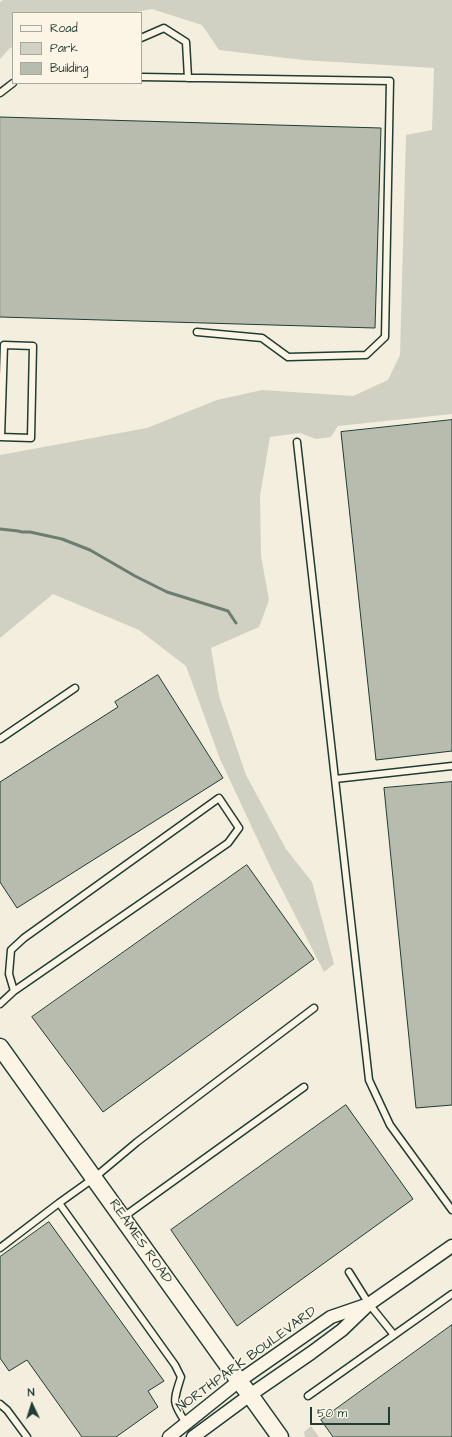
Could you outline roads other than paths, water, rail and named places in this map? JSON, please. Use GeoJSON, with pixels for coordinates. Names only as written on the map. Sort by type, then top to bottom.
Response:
{"type":"FeatureCollection","features":[{"type":"Feature","properties":{"kind":"main road","name":"REAMES ROAD"},"geometry":{"type":"LineString","coordinates":[[0,1047],[280,1437]]}},
{"type":"Feature","properties":{"kind":"street","name":"NORTHPARK BOULEVARD"},"geometry":{"type":"LineString","coordinates":[[193,1437],[342,1330],[369,1304],[452,1246]]}},
{"type":"Feature","properties":{"kind":"street","name":"NORTHPARK BOULEVARD"},"geometry":{"type":"LineString","coordinates":[[169,1437],[239,1381],[331,1317],[369,1304]]}},
{"type":"Feature","properties":{"kind":"lane"},"geometry":{"type":"LineString","coordinates":[[142,38],[164,28],[186,42],[188,78]]}},
{"type":"Feature","properties":{"kind":"lane"},"geometry":{"type":"LineString","coordinates":[[142,77],[390,82],[385,337],[366,355],[288,357],[262,338],[197,332]]}},
{"type":"Feature","properties":{"kind":"lane"},"geometry":{"type":"LineString","coordinates":[[0,93],[12,84]]}},
{"type":"Feature","properties":{"kind":"lane"},"geometry":{"type":"LineString","coordinates":[[4,345],[33,346],[31,438],[1,437],[4,345]]}},
{"type":"Feature","properties":{"kind":"lane"},"geometry":{"type":"LineString","coordinates":[[297,442],[369,1080],[390,1125],[452,1210]]}},
{"type":"Feature","properties":{"kind":"lane"},"geometry":{"type":"LineString","coordinates":[[0,738],[74,688]]}},
{"type":"Feature","properties":{"kind":"lane"},"geometry":{"type":"LineString","coordinates":[[335,779],[452,766]]}},
{"type":"Feature","properties":{"kind":"lane"},"geometry":{"type":"LineString","coordinates":[[0,1004],[14,991],[228,843],[239,828],[219,798],[24,938],[11,950],[9,974],[14,991]]}},
{"type":"Feature","properties":{"kind":"lane"},"geometry":{"type":"LineString","coordinates":[[0,1248],[94,1178],[138,1142],[314,1008]]}},
{"type":"Feature","properties":{"kind":"lane"},"geometry":{"type":"LineString","coordinates":[[122,1218],[304,1087]]}},
{"type":"Feature","properties":{"kind":"lane"},"geometry":{"type":"LineString","coordinates":[[59,1203],[175,1365],[181,1378],[174,1397],[176,1408],[186,1423]]}},
{"type":"Feature","properties":{"kind":"lane"},"geometry":{"type":"LineString","coordinates":[[349,1272],[369,1304],[394,1335]]}},
{"type":"Feature","properties":{"kind":"lane"},"geometry":{"type":"LineString","coordinates":[[308,1396],[452,1294]]}},
{"type":"Feature","properties":{"kind":"lane"},"geometry":{"type":"LineString","coordinates":[[0,1404],[7,1410],[27,1437]]}},
{"type":"Feature","properties":{"kind":"waterway"},"geometry":{"type":"LineString","coordinates":[[0,529],[30,532],[62,539],[90,550],[135,576],[167,592],[228,611],[236,623]]}}]}
